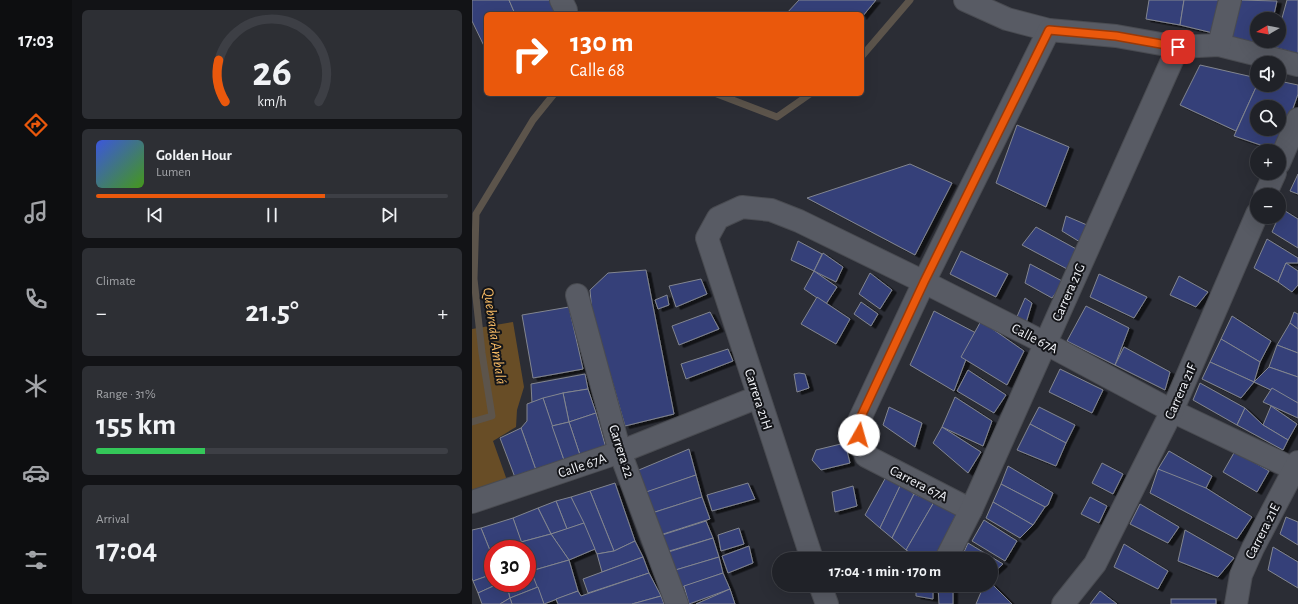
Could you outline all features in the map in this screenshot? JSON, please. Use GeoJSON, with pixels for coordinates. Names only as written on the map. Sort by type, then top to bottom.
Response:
{"type":"FeatureCollection","features":[{"type":"Feature","properties":{"kind":"street"},"geometry":{"type":"LineString","coordinates":[[965,0],[1007,19],[1049,30],[1116,36],[1178,47],[1219,45],[1298,65]]}},
{"type":"Feature","properties":{"kind":"street"},"geometry":{"type":"LineString","coordinates":[[1219,45],[1230,0]]}},
{"type":"Feature","properties":{"kind":"street"},"geometry":{"type":"LineString","coordinates":[[924,282],[1049,30]]}},
{"type":"Feature","properties":{"kind":"street","name":"Carrera 21G"},"geometry":{"type":"LineString","coordinates":[[950,552],[971,510],[1178,47]]}},
{"type":"Feature","properties":{"kind":"street"},"geometry":{"type":"LineString","coordinates":[[1286,147],[1298,119]]}},
{"type":"Feature","properties":{"kind":"street","name":"Calle 67A"},"geometry":{"type":"LineString","coordinates":[[707,238],[718,218],[742,207],[771,210],[799,221],[924,282],[1045,343],[1172,411],[1297,467]]}},
{"type":"Feature","properties":{"kind":"street","name":"Carrera 21F"},"geometry":{"type":"LineString","coordinates":[[1063,604],[1095,564],[1172,411],[1253,224]]}},
{"type":"Feature","properties":{"kind":"street","name":"Carrera 21H"},"geometry":{"type":"LineString","coordinates":[[707,238],[810,552]]}},
{"type":"Feature","properties":{"kind":"street","name":"Carrera 67A"},"geometry":{"type":"LineString","coordinates":[[924,282],[857,425],[859,435],[866,456],[971,510]]}},
{"type":"Feature","properties":{"kind":"street","name":"Carrera 22"},"geometry":{"type":"LineString","coordinates":[[577,295],[620,452],[677,604]]}},
{"type":"Feature","properties":{"kind":"street","name":"Calle 67A"},"geometry":{"type":"LineString","coordinates":[[472,502],[620,452],[758,397]]}},
{"type":"Feature","properties":{"kind":"street","name":"Carrera 21E"},"geometry":{"type":"LineString","coordinates":[[1236,604],[1242,575],[1253,548],[1297,467]]}},
{"type":"Feature","properties":{"kind":"street"},"geometry":{"type":"LineString","coordinates":[[823,592],[827,604]]}},
{"type":"Feature","properties":{"kind":"shaded area"},"geometry":{"type":"Polygon","coordinates":[[[513,322],[524,387],[517,410],[516,427],[493,441],[509,486],[472,497],[472,329],[513,322]]]}},
{"type":"Feature","properties":{"kind":"building"},"geometry":{"type":"Polygon","coordinates":[[[472,0],[509,0],[514,12],[484,12],[484,46],[472,21],[472,0]]]}},
{"type":"Feature","properties":{"kind":"building"},"geometry":{"type":"Polygon","coordinates":[[[509,0],[558,0],[564,12],[514,12],[509,0]]]}},
{"type":"Feature","properties":{"kind":"building"},"geometry":{"type":"Polygon","coordinates":[[[799,0],[876,0],[864,15],[864,12],[788,12],[799,0]]]}},
{"type":"Feature","properties":{"kind":"building"},"geometry":{"type":"Polygon","coordinates":[[[1149,0],[1184,0],[1180,25],[1146,19],[1149,0]]]}},
{"type":"Feature","properties":{"kind":"building"},"geometry":{"type":"Polygon","coordinates":[[[1184,0],[1222,0],[1217,34],[1180,25],[1184,0]]]}},
{"type":"Feature","properties":{"kind":"building"},"geometry":{"type":"Polygon","coordinates":[[[1239,0],[1277,1],[1275,12],[1250,12],[1250,42],[1231,37],[1239,0]]]}},
{"type":"Feature","properties":{"kind":"building"},"geometry":{"type":"Polygon","coordinates":[[[1287,0],[1298,0],[1298,54],[1277,48],[1286,48],[1286,12],[1284,12],[1287,0]]]}},
{"type":"Feature","properties":{"kind":"building"},"geometry":{"type":"Polygon","coordinates":[[[1200,65],[1250,76],[1250,92],[1254,92],[1236,131],[1180,105],[1200,65]]]}},
{"type":"Feature","properties":{"kind":"building"},"geometry":{"type":"Polygon","coordinates":[[[1286,82],[1298,85],[1298,94],[1286,128],[1286,100],[1250,100],[1254,92],[1286,92],[1286,82]]]}},
{"type":"Feature","properties":{"kind":"building"},"geometry":{"type":"Polygon","coordinates":[[[1250,101],[1250,136],[1283,136],[1280,144],[1257,144],[1234,136],[1250,101]]]}},
{"type":"Feature","properties":{"kind":"building"},"geometry":{"type":"Polygon","coordinates":[[[1017,125],[1069,147],[1046,207],[996,183],[1017,125]]]}},
{"type":"Feature","properties":{"kind":"building"},"geometry":{"type":"Polygon","coordinates":[[[910,164],[952,183],[915,255],[807,198],[910,164]]]}},
{"type":"Feature","properties":{"kind":"building"},"geometry":{"type":"Polygon","coordinates":[[[1298,174],[1298,194],[1290,191],[1298,174]]]}},
{"type":"Feature","properties":{"kind":"building"},"geometry":{"type":"Polygon","coordinates":[[[1286,212],[1298,219],[1298,248],[1272,232],[1275,224],[1286,224],[1286,212]]]}},
{"type":"Feature","properties":{"kind":"building"},"geometry":{"type":"Polygon","coordinates":[[[1066,216],[1087,225],[1080,242],[1062,231],[1066,216]]]}},
{"type":"Feature","properties":{"kind":"building"},"geometry":{"type":"Polygon","coordinates":[[[1036,227],[1078,250],[1069,270],[1022,245],[1036,227]]]}},
{"type":"Feature","properties":{"kind":"building"},"geometry":{"type":"Polygon","coordinates":[[[1267,239],[1298,258],[1298,263],[1286,263],[1278,282],[1254,268],[1267,239]]]}},
{"type":"Feature","properties":{"kind":"building"},"geometry":{"type":"Polygon","coordinates":[[[798,241],[822,254],[814,271],[791,260],[798,241]]]}},
{"type":"Feature","properties":{"kind":"building"},"geometry":{"type":"Polygon","coordinates":[[[961,251],[1008,274],[996,297],[950,274],[961,251]]]}},
{"type":"Feature","properties":{"kind":"building"},"geometry":{"type":"Polygon","coordinates":[[[823,253],[843,267],[836,282],[814,271],[823,253]]]}},
{"type":"Feature","properties":{"kind":"building"},"geometry":{"type":"Polygon","coordinates":[[[1286,263],[1298,271],[1298,285],[1292,292],[1278,282],[1286,263]]]}},
{"type":"Feature","properties":{"kind":"building"},"geometry":{"type":"Polygon","coordinates":[[[1030,264],[1064,282],[1052,298],[1025,283],[1030,264]]]}},
{"type":"Feature","properties":{"kind":"building"},"geometry":{"type":"Polygon","coordinates":[[[646,270],[674,414],[625,426],[592,312],[590,290],[608,273],[646,270]]]}},
{"type":"Feature","properties":{"kind":"building"},"geometry":{"type":"Polygon","coordinates":[[[814,271],[837,287],[826,304],[804,289],[814,271]]]}},
{"type":"Feature","properties":{"kind":"building"},"geometry":{"type":"Polygon","coordinates":[[[870,273],[892,290],[880,309],[859,294],[870,273]]]}},
{"type":"Feature","properties":{"kind":"building"},"geometry":{"type":"Polygon","coordinates":[[[1099,274],[1147,297],[1134,318],[1090,297],[1099,274]]]}},
{"type":"Feature","properties":{"kind":"building"},"geometry":{"type":"Polygon","coordinates":[[[1179,276],[1208,292],[1196,307],[1170,295],[1179,276]]]}},
{"type":"Feature","properties":{"kind":"building"},"geometry":{"type":"Polygon","coordinates":[[[701,279],[707,294],[676,307],[669,286],[701,279]]]}},
{"type":"Feature","properties":{"kind":"building"},"geometry":{"type":"Polygon","coordinates":[[[667,295],[669,305],[658,309],[655,300],[667,295]]]}},
{"type":"Feature","properties":{"kind":"building"},"geometry":{"type":"Polygon","coordinates":[[[817,297],[850,319],[836,344],[801,324],[817,297]]]}},
{"type":"Feature","properties":{"kind":"building"},"geometry":{"type":"Polygon","coordinates":[[[1025,298],[1032,303],[1026,323],[1016,319],[1025,298]]]}},
{"type":"Feature","properties":{"kind":"building"},"geometry":{"type":"Polygon","coordinates":[[[861,302],[878,314],[871,326],[854,314],[861,302]]]}},
{"type":"Feature","properties":{"kind":"building"},"geometry":{"type":"Polygon","coordinates":[[[1086,306],[1129,328],[1115,365],[1067,341],[1086,306]]]}},
{"type":"Feature","properties":{"kind":"building"},"geometry":{"type":"Polygon","coordinates":[[[569,307],[583,369],[533,378],[522,315],[569,307]]]}},
{"type":"Feature","properties":{"kind":"building"},"geometry":{"type":"Polygon","coordinates":[[[934,311],[976,333],[954,391],[910,365],[934,311]]]}},
{"type":"Feature","properties":{"kind":"building"},"geometry":{"type":"Polygon","coordinates":[[[710,312],[719,329],[679,345],[672,326],[710,312]]]}},
{"type":"Feature","properties":{"kind":"building"},"geometry":{"type":"Polygon","coordinates":[[[1294,312],[1298,314],[1298,329],[1290,323],[1294,312]]]}},
{"type":"Feature","properties":{"kind":"building"},"geometry":{"type":"Polygon","coordinates":[[[1232,316],[1271,341],[1260,362],[1221,339],[1232,316]]]}},
{"type":"Feature","properties":{"kind":"building"},"geometry":{"type":"Polygon","coordinates":[[[981,321],[1024,351],[1007,385],[961,357],[981,321]]]}},
{"type":"Feature","properties":{"kind":"building"},"geometry":{"type":"Polygon","coordinates":[[[1290,323],[1298,329],[1298,353],[1277,345],[1290,323]]]}},
{"type":"Feature","properties":{"kind":"building"},"geometry":{"type":"Polygon","coordinates":[[[1221,339],[1260,362],[1254,382],[1210,362],[1221,339]]]}},
{"type":"Feature","properties":{"kind":"building"},"geometry":{"type":"Polygon","coordinates":[[[1277,345],[1298,353],[1298,377],[1269,367],[1277,345]]]}},
{"type":"Feature","properties":{"kind":"building"},"geometry":{"type":"Polygon","coordinates":[[[1124,347],[1170,372],[1165,390],[1115,365],[1124,347]]]}},
{"type":"Feature","properties":{"kind":"building"},"geometry":{"type":"Polygon","coordinates":[[[728,349],[733,361],[686,379],[681,364],[728,349]]]}},
{"type":"Feature","properties":{"kind":"building"},"geometry":{"type":"Polygon","coordinates":[[[1210,362],[1254,382],[1241,398],[1202,379],[1210,362]]]}},
{"type":"Feature","properties":{"kind":"building"},"geometry":{"type":"Polygon","coordinates":[[[1269,367],[1298,377],[1298,403],[1254,382],[1269,367]]]}},
{"type":"Feature","properties":{"kind":"building"},"geometry":{"type":"Polygon","coordinates":[[[1060,369],[1103,390],[1092,413],[1049,392],[1060,369]]]}},
{"type":"Feature","properties":{"kind":"building"},"geometry":{"type":"Polygon","coordinates":[[[968,370],[1006,395],[994,413],[957,391],[968,370]]]}},
{"type":"Feature","properties":{"kind":"building"},"geometry":{"type":"Polygon","coordinates":[[[585,374],[588,389],[563,393],[532,403],[531,384],[585,374]]]}},
{"type":"Feature","properties":{"kind":"building"},"geometry":{"type":"Polygon","coordinates":[[[794,374],[805,374],[809,388],[797,392],[794,374]]]}},
{"type":"Feature","properties":{"kind":"building"},"geometry":{"type":"Polygon","coordinates":[[[1200,383],[1245,408],[1237,425],[1193,400],[1200,383]]]}},
{"type":"Feature","properties":{"kind":"building"},"geometry":{"type":"Polygon","coordinates":[[[1272,388],[1298,403],[1298,418],[1263,402],[1272,388]]]}},
{"type":"Feature","properties":{"kind":"building"},"geometry":{"type":"Polygon","coordinates":[[[588,389],[596,413],[569,422],[563,393],[588,389]]]}},
{"type":"Feature","properties":{"kind":"building"},"geometry":{"type":"Polygon","coordinates":[[[563,393],[569,422],[552,426],[543,398],[563,393]]]}},
{"type":"Feature","properties":{"kind":"building"},"geometry":{"type":"Polygon","coordinates":[[[955,397],[992,421],[983,446],[942,427],[955,397]]]}},
{"type":"Feature","properties":{"kind":"building"},"geometry":{"type":"Polygon","coordinates":[[[543,398],[564,460],[537,473],[521,428],[527,421],[527,404],[543,398]]]}},
{"type":"Feature","properties":{"kind":"building"},"geometry":{"type":"Polygon","coordinates":[[[1271,406],[1297,424],[1288,440],[1263,425],[1271,406]]]}},
{"type":"Feature","properties":{"kind":"building"},"geometry":{"type":"Polygon","coordinates":[[[889,407],[922,423],[915,447],[883,425],[889,407]]]}},
{"type":"Feature","properties":{"kind":"building"},"geometry":{"type":"Polygon","coordinates":[[[1039,407],[1075,425],[1066,443],[1030,424],[1039,407]]]}},
{"type":"Feature","properties":{"kind":"building"},"geometry":{"type":"Polygon","coordinates":[[[1245,408],[1263,425],[1288,440],[1283,450],[1237,425],[1245,408]]]}},
{"type":"Feature","properties":{"kind":"building"},"geometry":{"type":"Polygon","coordinates":[[[596,413],[606,448],[580,455],[569,422],[596,413]]]}},
{"type":"Feature","properties":{"kind":"building"},"geometry":{"type":"Polygon","coordinates":[[[569,422],[580,455],[564,460],[552,426],[569,422]]]}},
{"type":"Feature","properties":{"kind":"building"},"geometry":{"type":"Polygon","coordinates":[[[1030,424],[1066,443],[1056,466],[1017,450],[1030,424]]]}},
{"type":"Feature","properties":{"kind":"building"},"geometry":{"type":"Polygon","coordinates":[[[942,427],[981,452],[968,473],[933,443],[942,427]]]}},
{"type":"Feature","properties":{"kind":"building"},"geometry":{"type":"Polygon","coordinates":[[[521,428],[537,473],[516,480],[500,438],[521,428]]]}},
{"type":"Feature","properties":{"kind":"building"},"geometry":{"type":"Polygon","coordinates":[[[845,443],[850,463],[821,470],[812,460],[816,450],[845,443]]]}},
{"type":"Feature","properties":{"kind":"building"},"geometry":{"type":"Polygon","coordinates":[[[689,449],[696,475],[642,494],[634,472],[689,449]]]}},
{"type":"Feature","properties":{"kind":"building"},"geometry":{"type":"Polygon","coordinates":[[[1169,451],[1212,476],[1203,494],[1158,469],[1169,451]]]}},
{"type":"Feature","properties":{"kind":"building"},"geometry":{"type":"Polygon","coordinates":[[[1235,451],[1269,471],[1257,492],[1223,472],[1235,451]]]}},
{"type":"Feature","properties":{"kind":"building"},"geometry":{"type":"Polygon","coordinates":[[[1102,463],[1123,474],[1113,494],[1092,483],[1102,463]]]}},
{"type":"Feature","properties":{"kind":"building"},"geometry":{"type":"Polygon","coordinates":[[[1008,466],[1053,493],[1048,505],[1045,507],[1001,484],[1008,466]]]}},
{"type":"Feature","properties":{"kind":"building"},"geometry":{"type":"Polygon","coordinates":[[[1158,469],[1206,488],[1252,517],[1237,539],[1150,493],[1158,469]]]}},
{"type":"Feature","properties":{"kind":"building"},"geometry":{"type":"Polygon","coordinates":[[[696,475],[702,497],[652,513],[646,492],[696,475]]]}},
{"type":"Feature","properties":{"kind":"building"},"geometry":{"type":"Polygon","coordinates":[[[886,477],[901,484],[880,528],[865,515],[886,477]]]}},
{"type":"Feature","properties":{"kind":"building"},"geometry":{"type":"Polygon","coordinates":[[[615,483],[635,541],[614,551],[590,491],[615,483]]]}},
{"type":"Feature","properties":{"kind":"building"},"geometry":{"type":"Polygon","coordinates":[[[748,483],[755,499],[712,511],[707,495],[748,483]]]}},
{"type":"Feature","properties":{"kind":"building"},"geometry":{"type":"Polygon","coordinates":[[[901,484],[914,494],[892,538],[880,528],[901,484]]]}},
{"type":"Feature","properties":{"kind":"building"},"geometry":{"type":"Polygon","coordinates":[[[1001,484],[1045,507],[1033,525],[993,502],[1001,484]]]}},
{"type":"Feature","properties":{"kind":"building"},"geometry":{"type":"Polygon","coordinates":[[[853,486],[857,506],[835,512],[832,492],[853,486]]]}},
{"type":"Feature","properties":{"kind":"building"},"geometry":{"type":"Polygon","coordinates":[[[590,491],[614,551],[597,554],[571,497],[590,491]]]}},
{"type":"Feature","properties":{"kind":"building"},"geometry":{"type":"Polygon","coordinates":[[[914,494],[934,502],[906,550],[892,538],[914,494]]]}},
{"type":"Feature","properties":{"kind":"building"},"geometry":{"type":"Polygon","coordinates":[[[571,497],[584,523],[567,529],[556,501],[571,497]]]}},
{"type":"Feature","properties":{"kind":"building"},"geometry":{"type":"Polygon","coordinates":[[[702,497],[710,519],[654,537],[652,513],[702,497]]]}},
{"type":"Feature","properties":{"kind":"building"},"geometry":{"type":"Polygon","coordinates":[[[1090,497],[1107,506],[1099,523],[1081,514],[1090,497]]]}},
{"type":"Feature","properties":{"kind":"building"},"geometry":{"type":"Polygon","coordinates":[[[556,501],[567,529],[551,534],[538,508],[556,501]]]}},
{"type":"Feature","properties":{"kind":"building"},"geometry":{"type":"Polygon","coordinates":[[[934,502],[957,513],[938,552],[909,552],[906,550],[934,502]]]}},
{"type":"Feature","properties":{"kind":"building"},"geometry":{"type":"Polygon","coordinates":[[[993,502],[1033,525],[1020,538],[986,518],[993,502]]]}},
{"type":"Feature","properties":{"kind":"building"},"geometry":{"type":"Polygon","coordinates":[[[1140,504],[1179,527],[1168,543],[1130,524],[1140,504]]]}},
{"type":"Feature","properties":{"kind":"building"},"geometry":{"type":"Polygon","coordinates":[[[538,508],[551,534],[528,540],[520,540],[513,518],[538,508]]]}},
{"type":"Feature","properties":{"kind":"building"},"geometry":{"type":"Polygon","coordinates":[[[1286,517],[1298,522],[1298,545],[1280,534],[1286,517]]]}},
{"type":"Feature","properties":{"kind":"building"},"geometry":{"type":"Polygon","coordinates":[[[513,518],[521,540],[486,540],[481,528],[513,518]]]}},
{"type":"Feature","properties":{"kind":"building"},"geometry":{"type":"Polygon","coordinates":[[[984,520],[1017,541],[1005,561],[998,557],[998,552],[990,552],[972,541],[984,520]]]}},
{"type":"Feature","properties":{"kind":"building"},"geometry":{"type":"Polygon","coordinates":[[[706,521],[713,538],[666,552],[659,536],[706,521]]]}},
{"type":"Feature","properties":{"kind":"building"},"geometry":{"type":"Polygon","coordinates":[[[584,523],[595,549],[569,560],[551,534],[584,523]]]}},
{"type":"Feature","properties":{"kind":"building"},"geometry":{"type":"Polygon","coordinates":[[[481,528],[486,540],[484,540],[484,577],[473,581],[472,578],[472,530],[481,528]]]}},
{"type":"Feature","properties":{"kind":"building"},"geometry":{"type":"Polygon","coordinates":[[[739,528],[744,544],[721,551],[718,535],[739,528]]]}},
{"type":"Feature","properties":{"kind":"building"},"geometry":{"type":"Polygon","coordinates":[[[1185,530],[1234,558],[1218,577],[1178,561],[1185,530]]]}},
{"type":"Feature","properties":{"kind":"building"},"geometry":{"type":"Polygon","coordinates":[[[551,534],[569,560],[536,570],[536,540],[528,540],[551,534]]]}},
{"type":"Feature","properties":{"kind":"building"},"geometry":{"type":"Polygon","coordinates":[[[713,538],[719,557],[669,572],[662,554],[713,538]]]}},
{"type":"Feature","properties":{"kind":"building"},"geometry":{"type":"Polygon","coordinates":[[[635,541],[643,557],[602,572],[597,554],[614,551],[635,541]]]}},
{"type":"Feature","properties":{"kind":"building"},"geometry":{"type":"Polygon","coordinates":[[[968,543],[983,552],[964,552],[968,543]]]}},
{"type":"Feature","properties":{"kind":"building"},"geometry":{"type":"Polygon","coordinates":[[[1124,544],[1168,571],[1158,589],[1114,567],[1124,544]]]}},
{"type":"Feature","properties":{"kind":"building"},"geometry":{"type":"Polygon","coordinates":[[[749,546],[753,563],[728,573],[722,556],[749,546]]]}},
{"type":"Feature","properties":{"kind":"building"},"geometry":{"type":"Polygon","coordinates":[[[1273,547],[1298,562],[1298,588],[1268,570],[1273,547]]]}},
{"type":"Feature","properties":{"kind":"building"},"geometry":{"type":"Polygon","coordinates":[[[643,557],[649,573],[588,593],[583,579],[643,557]]]}},
{"type":"Feature","properties":{"kind":"building"},"geometry":{"type":"Polygon","coordinates":[[[719,557],[723,573],[677,589],[672,571],[719,557]]]}},
{"type":"Feature","properties":{"kind":"building"},"geometry":{"type":"Polygon","coordinates":[[[569,560],[578,591],[544,604],[536,584],[536,570],[569,560]]]}},
{"type":"Feature","properties":{"kind":"building"},"geometry":{"type":"Polygon","coordinates":[[[998,561],[1003,564],[998,569],[998,561]]]}},
{"type":"Feature","properties":{"kind":"building"},"geometry":{"type":"Polygon","coordinates":[[[649,573],[661,596],[632,604],[558,604],[556,599],[578,591],[581,596],[649,573]]]}},
{"type":"Feature","properties":{"kind":"building"},"geometry":{"type":"Polygon","coordinates":[[[723,573],[730,589],[689,604],[684,586],[723,573]]]}},
{"type":"Feature","properties":{"kind":"building"},"geometry":{"type":"Polygon","coordinates":[[[484,577],[484,590],[478,593],[473,581],[484,577]]]}},
{"type":"Feature","properties":{"kind":"building"},"geometry":{"type":"Polygon","coordinates":[[[538,587],[544,604],[512,604],[510,598],[525,592],[536,592],[536,588],[538,587]]]}},
{"type":"Feature","properties":{"kind":"building"},"geometry":{"type":"Polygon","coordinates":[[[730,589],[735,604],[696,604],[730,589]]]}},
{"type":"Feature","properties":{"kind":"building"},"geometry":{"type":"Polygon","coordinates":[[[484,590],[484,592],[508,592],[510,598],[500,604],[482,604],[478,593],[484,590]]]}},
{"type":"Feature","properties":{"kind":"building"},"geometry":{"type":"Polygon","coordinates":[[[998,590],[1012,604],[976,604],[981,592],[998,592],[998,590]]]}},
{"type":"Feature","properties":{"kind":"building"},"geometry":{"type":"Polygon","coordinates":[[[1100,591],[1117,604],[1090,604],[1100,591]]]}},
{"type":"Feature","properties":{"kind":"building"},"geometry":{"type":"Polygon","coordinates":[[[508,592],[525,592],[510,598],[508,592]]]}},
{"type":"Feature","properties":{"kind":"building"},"geometry":{"type":"Polygon","coordinates":[[[916,592],[933,592],[933,599],[916,596],[916,592]]]}},
{"type":"Feature","properties":{"kind":"building"},"geometry":{"type":"Polygon","coordinates":[[[938,592],[953,592],[953,604],[939,604],[938,592]]]}},
{"type":"Feature","properties":{"kind":"building"},"geometry":{"type":"Polygon","coordinates":[[[661,596],[664,604],[632,604],[661,596]]]}},
{"type":"Feature","properties":{"kind":"building"},"geometry":{"type":"Polygon","coordinates":[[[510,598],[512,604],[500,604],[510,598]]]}},
{"type":"Feature","properties":{"kind":"building"},"geometry":{"type":"Polygon","coordinates":[[[1171,599],[1216,599],[1216,604],[1171,604],[1171,599]]]}},
{"type":"Feature","properties":{"kind":"waterway","name":"Quebrada Ambalá"},"geometry":{"type":"LineString","coordinates":[[864,54],[910,0]]}},
{"type":"Feature","properties":{"kind":"waterway","name":"Quebrada Ambalá"},"geometry":{"type":"LineString","coordinates":[[472,422],[492,416],[482,353],[474,279],[476,214],[533,120],[552,96]]}},
{"type":"Feature","properties":{"kind":"waterway","name":"Quebrada Ambalá"},"geometry":{"type":"LineString","coordinates":[[722,96],[777,117],[807,96]]}},
{"type":"Feature","properties":{"kind":"route"},"geometry":{"type":"LineString","coordinates":[[859,435],[857,425],[924,282],[1049,30],[1116,36],[1178,47]]}}]}
